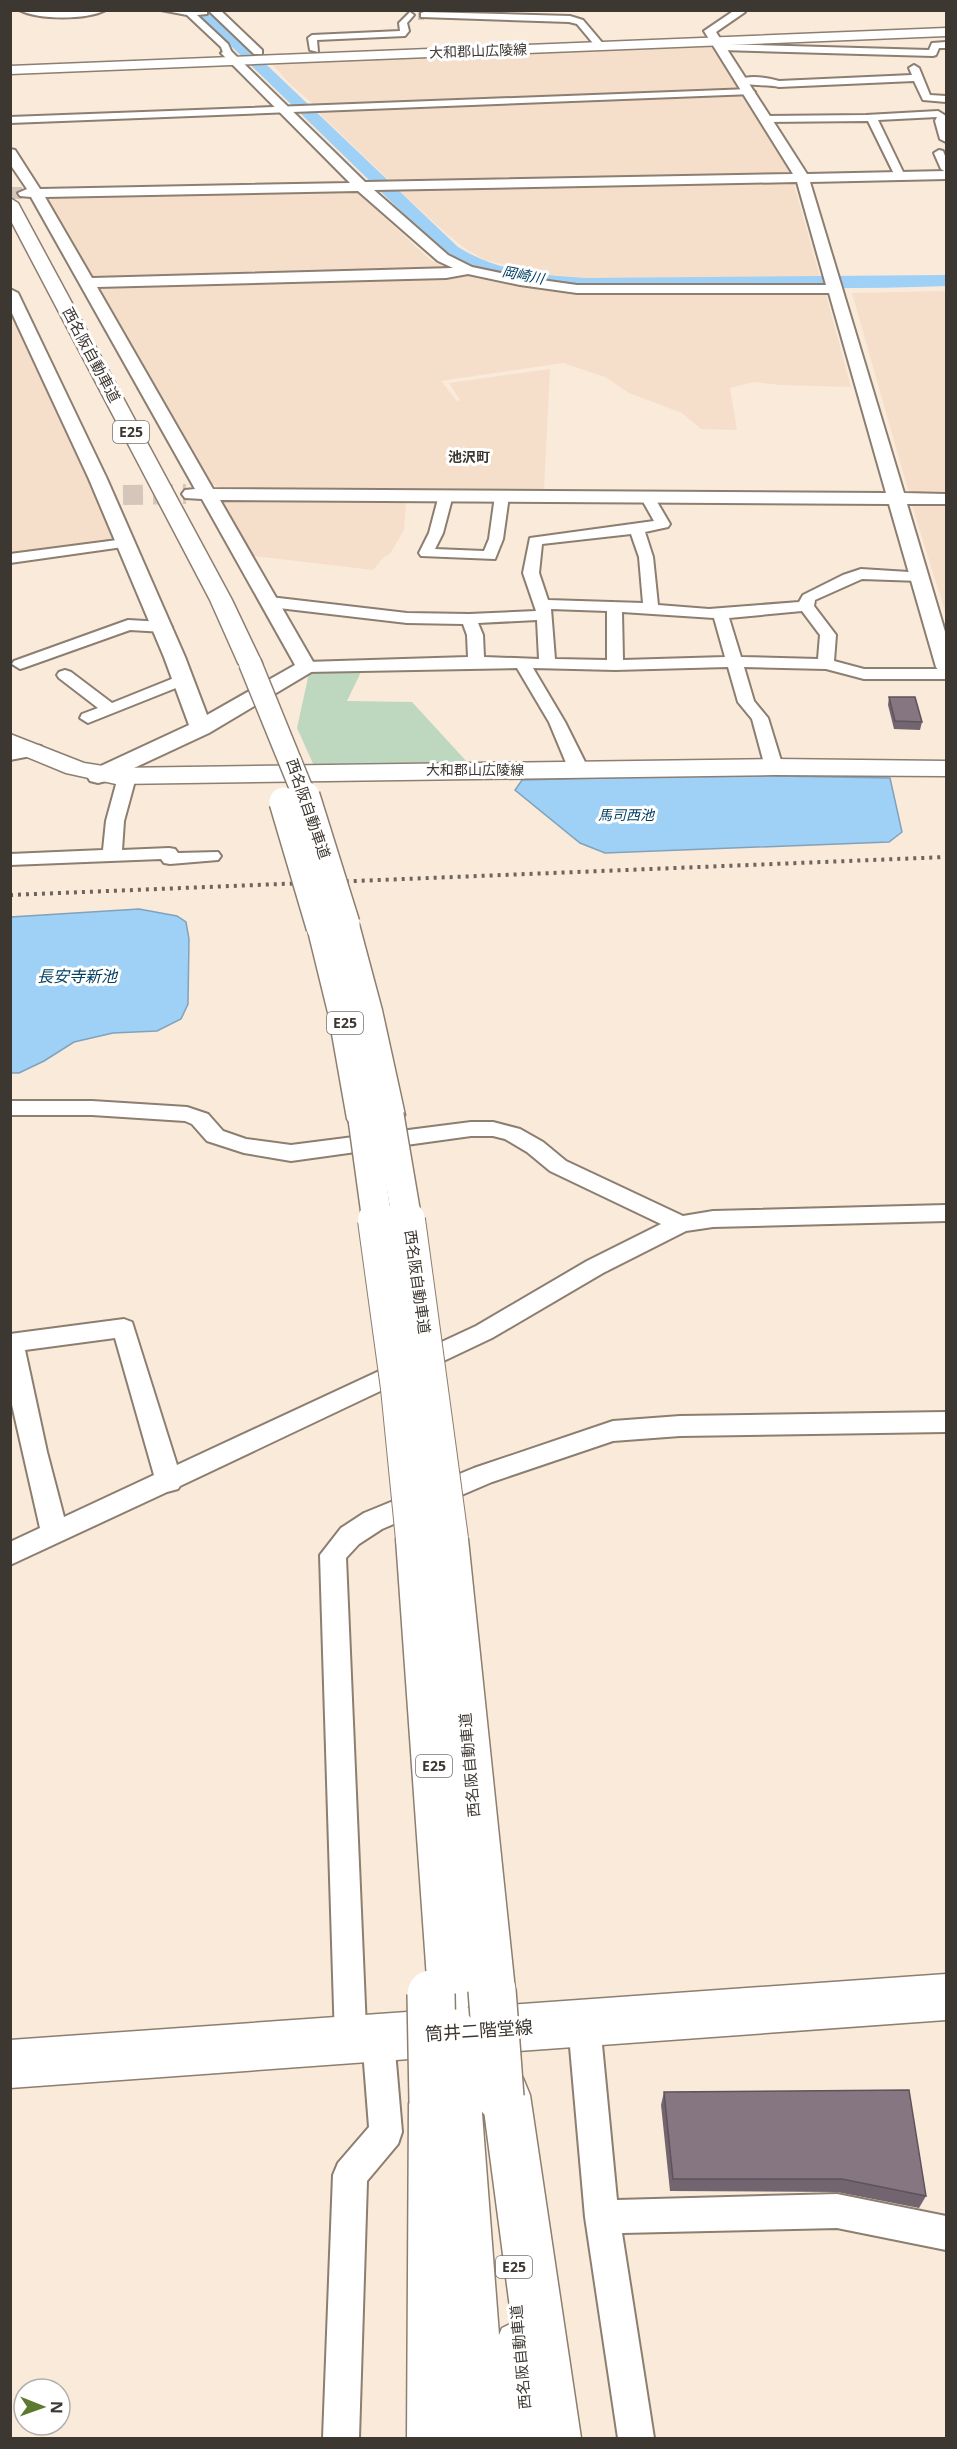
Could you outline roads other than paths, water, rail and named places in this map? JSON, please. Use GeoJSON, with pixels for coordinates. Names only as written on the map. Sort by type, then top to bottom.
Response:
{"type":"FeatureCollection","features":[{"type":"Feature","properties":{"kind":"main road","name":"大和郡山広陵線"},"geometry":{"type":"LineString","coordinates":[[717,41],[946,25]]}},
{"type":"Feature","properties":{"kind":"main road","name":"大和郡山広陵線"},"geometry":{"type":"LineString","coordinates":[[10,70],[315,50],[717,41],[946,32]]}},
{"type":"Feature","properties":{"kind":"main road","name":"大和郡山広陵線"},"geometry":{"type":"LineString","coordinates":[[257,55],[598,42]]}},
{"type":"Feature","properties":{"kind":"main road","name":"大和郡山広陵線"},"geometry":{"type":"LineString","coordinates":[[10,62],[233,57]]}},
{"type":"Feature","properties":{"kind":"main road"},"geometry":{"type":"LineString","coordinates":[[10,180],[50,276]]}},
{"type":"Feature","properties":{"kind":"main road","name":"西名阪自動車道"},"geometry":{"type":"LineString","coordinates":[[24,196],[50,276],[221,600],[280,791],[333,926],[344,1017],[376,1117],[400,1388],[432,1539],[458,1992]]}},
{"type":"Feature","properties":{"kind":"main road","name":"西名阪自動車道"},"geometry":{"type":"LineString","coordinates":[[10,232],[206,614]]}},
{"type":"Feature","properties":{"kind":"main road","name":"大和郡山広陵線"},"geometry":{"type":"LineString","coordinates":[[10,741],[82,772],[98,776],[127,777],[774,767],[946,769]]}},
{"type":"Feature","properties":{"kind":"main road","name":"西名阪自動車道"},"geometry":{"type":"LineString","coordinates":[[432,1539],[423,1636],[458,1992],[528,2439]]}},
{"type":"Feature","properties":{"kind":"main road"},"geometry":{"type":"LineString","coordinates":[[458,1992],[474,2099],[555,2439]]}},
{"type":"Feature","properties":{"kind":"main road","name":"筒井二階堂線"},"geometry":{"type":"LineString","coordinates":[[10,2064],[946,1997]]}},
{"type":"Feature","properties":{"kind":"main road","name":"西名阪自動車道"},"geometry":{"type":"LineString","coordinates":[[474,2099],[480,2439]]}},
{"type":"Feature","properties":{"kind":"main road"},"geometry":{"type":"LineString","coordinates":[[433,2439],[474,2099]]}},
{"type":"Feature","properties":{"kind":"street"},"geometry":{"type":"LineString","coordinates":[[22,10],[40,14],[82,14],[102,10]]}},
{"type":"Feature","properties":{"kind":"street"},"geometry":{"type":"LineString","coordinates":[[165,10],[187,11],[191,14],[225,45],[233,57],[365,186],[443,258],[468,270],[541,285],[577,289],[835,285]]}},
{"type":"Feature","properties":{"kind":"street"},"geometry":{"type":"LineString","coordinates":[[191,14],[214,11],[257,55]]}},
{"type":"Feature","properties":{"kind":"street"},"geometry":{"type":"LineString","coordinates":[[741,11],[711,32],[802,177],[946,667]]}},
{"type":"Feature","properties":{"kind":"street"},"geometry":{"type":"LineString","coordinates":[[315,50],[312,38],[402,34],[405,31],[403,22],[412,13],[570,19],[580,22],[598,42]]}},
{"type":"Feature","properties":{"kind":"street"},"geometry":{"type":"LineString","coordinates":[[890,34],[897,60],[914,68],[923,82],[926,98],[946,99]]}},
{"type":"Feature","properties":{"kind":"street"},"geometry":{"type":"LineString","coordinates":[[717,41],[924,61]]}},
{"type":"Feature","properties":{"kind":"street"},"geometry":{"type":"LineString","coordinates":[[914,68],[933,53],[935,45],[946,45]]}},
{"type":"Feature","properties":{"kind":"street"},"geometry":{"type":"LineString","coordinates":[[10,120],[314,109],[746,87],[768,81],[779,84],[923,82]]}},
{"type":"Feature","properties":{"kind":"street"},"geometry":{"type":"LineString","coordinates":[[932,99],[942,116],[940,121],[945,139]]}},
{"type":"Feature","properties":{"kind":"street"},"geometry":{"type":"LineString","coordinates":[[766,119],[942,116]]}},
{"type":"Feature","properties":{"kind":"street"},"geometry":{"type":"LineString","coordinates":[[872,118],[900,176]]}},
{"type":"Feature","properties":{"kind":"street"},"geometry":{"type":"LineString","coordinates":[[10,153],[24,196],[87,283],[306,667]]}},
{"type":"Feature","properties":{"kind":"street"},"geometry":{"type":"LineString","coordinates":[[939,153],[946,169]]}},
{"type":"Feature","properties":{"kind":"street"},"geometry":{"type":"LineString","coordinates":[[24,196],[394,185],[946,175]]}},
{"type":"Feature","properties":{"kind":"street"},"geometry":{"type":"LineString","coordinates":[[87,283],[446,274],[468,270]]}},
{"type":"Feature","properties":{"kind":"street"},"geometry":{"type":"LineString","coordinates":[[10,293],[115,496],[125,543],[164,627],[185,679],[201,728]]}},
{"type":"Feature","properties":{"kind":"street"},"geometry":{"type":"LineString","coordinates":[[186,494],[946,499]]}},
{"type":"Feature","properties":{"kind":"street"},"geometry":{"type":"LineString","coordinates":[[446,495],[436,533],[426,553],[490,556],[496,539],[502,496]]}},
{"type":"Feature","properties":{"kind":"street"},"geometry":{"type":"LineString","coordinates":[[547,663],[543,610],[531,573],[535,541],[663,524],[648,498]]}},
{"type":"Feature","properties":{"kind":"street"},"geometry":{"type":"LineString","coordinates":[[637,529],[646,557],[651,608]]}},
{"type":"Feature","properties":{"kind":"street"},"geometry":{"type":"LineString","coordinates":[[10,559],[125,543]]}},
{"type":"Feature","properties":{"kind":"street"},"geometry":{"type":"LineString","coordinates":[[806,606],[808,598],[854,576],[874,573],[920,576]]}},
{"type":"Feature","properties":{"kind":"street"},"geometry":{"type":"LineString","coordinates":[[270,602],[407,618],[469,619],[543,610],[614,607],[720,613],[806,606]]}},
{"type":"Feature","properties":{"kind":"street"},"geometry":{"type":"LineString","coordinates":[[806,606],[828,635],[826,664]]}},
{"type":"Feature","properties":{"kind":"street"},"geometry":{"type":"LineString","coordinates":[[614,607],[615,665]]}},
{"type":"Feature","properties":{"kind":"street"},"geometry":{"type":"LineString","coordinates":[[720,613],[746,702],[760,718],[774,767]]}},
{"type":"Feature","properties":{"kind":"street"},"geometry":{"type":"LineString","coordinates":[[469,619],[475,635],[476,662]]}},
{"type":"Feature","properties":{"kind":"street"},"geometry":{"type":"LineString","coordinates":[[20,664],[128,625],[164,627]]}},
{"type":"Feature","properties":{"kind":"street"},"geometry":{"type":"LineString","coordinates":[[98,776],[201,728],[306,667],[476,662],[615,665],[734,662],[826,664],[864,674],[946,674]]}},
{"type":"Feature","properties":{"kind":"street"},"geometry":{"type":"LineString","coordinates":[[522,663],[557,722],[578,764],[578,770]]}},
{"type":"Feature","properties":{"kind":"street"},"geometry":{"type":"LineString","coordinates":[[65,675],[110,709]]}},
{"type":"Feature","properties":{"kind":"street"},"geometry":{"type":"LineString","coordinates":[[88,718],[185,679]]}},
{"type":"Feature","properties":{"kind":"street"},"geometry":{"type":"LineString","coordinates":[[10,756],[35,750]]}},
{"type":"Feature","properties":{"kind":"street"},"geometry":{"type":"LineString","coordinates":[[112,856],[115,821],[127,777]]}},
{"type":"Feature","properties":{"kind":"street"},"geometry":{"type":"LineString","coordinates":[[10,860],[169,853],[170,859],[212,856]]}},
{"type":"Feature","properties":{"kind":"street"},"geometry":{"type":"LineString","coordinates":[[10,1108],[92,1108],[187,1114],[200,1119],[215,1136],[244,1146],[291,1153],[448,1131],[493,1129],[512,1134],[535,1147],[558,1166],[681,1224]]}},
{"type":"Feature","properties":{"kind":"street"},"geometry":{"type":"LineString","coordinates":[[10,1554],[169,1482],[484,1332],[595,1267],[681,1224],[713,1219],[946,1213]]}},
{"type":"Feature","properties":{"kind":"street"},"geometry":{"type":"LineString","coordinates":[[56,1534],[34,1452],[11,1343],[124,1328],[169,1482]]}},
{"type":"Feature","properties":{"kind":"street"},"geometry":{"type":"LineString","coordinates":[[341,2439],[350,2175],[386,2132],[364,2039],[333,1555],[350,1536],[373,1521],[483,1475],[613,1431],[680,1426],[946,1422]]}},
{"type":"Feature","properties":{"kind":"street"},"geometry":{"type":"LineString","coordinates":[[584,2024],[602,2217],[636,2439]]}},
{"type":"Feature","properties":{"kind":"street"},"geometry":{"type":"LineString","coordinates":[[602,2217],[837,2211],[946,2234]]}},
{"type":"Feature","properties":{"kind":"water","name":"馬司西池"},"geometry":{"type":"Polygon","coordinates":[[[713,775],[890,778],[902,832],[889,842],[605,853],[580,843],[515,790],[522,780],[713,775]]]}},
{"type":"Feature","properties":{"kind":"water","name":"長安寺新池"},"geometry":{"type":"Polygon","coordinates":[[[139,909],[177,916],[186,922],[189,939],[188,1004],[181,1019],[157,1031],[113,1033],[74,1042],[44,1061],[19,1073],[11,1073],[11,917],[139,909]]]}},
{"type":"Feature","properties":{"kind":"waterway","name":"岡崎川"},"geometry":{"type":"LineString","coordinates":[[201,10],[452,251],[466,260],[498,273],[586,284],[946,281]]}},
{"type":"Feature","properties":{"kind":"tunnel"},"geometry":{"type":"LineString","coordinates":[[418,15],[424,15]]}},
{"type":"Feature","properties":{"kind":"tunnel"},"geometry":{"type":"LineString","coordinates":[[10,193],[25,193]]}},
{"type":"Feature","properties":{"kind":"tunnel"},"geometry":{"type":"LineString","coordinates":[[123,495],[186,494]]}},
{"type":"Feature","properties":{"kind":"railway"},"geometry":{"type":"LineString","coordinates":[[10,895],[946,857]]}},
{"type":"Feature","properties":{"kind":"district","name":"池沢町"},"geometry":{"type":"Point","coordinates":[469,457]}}]}
